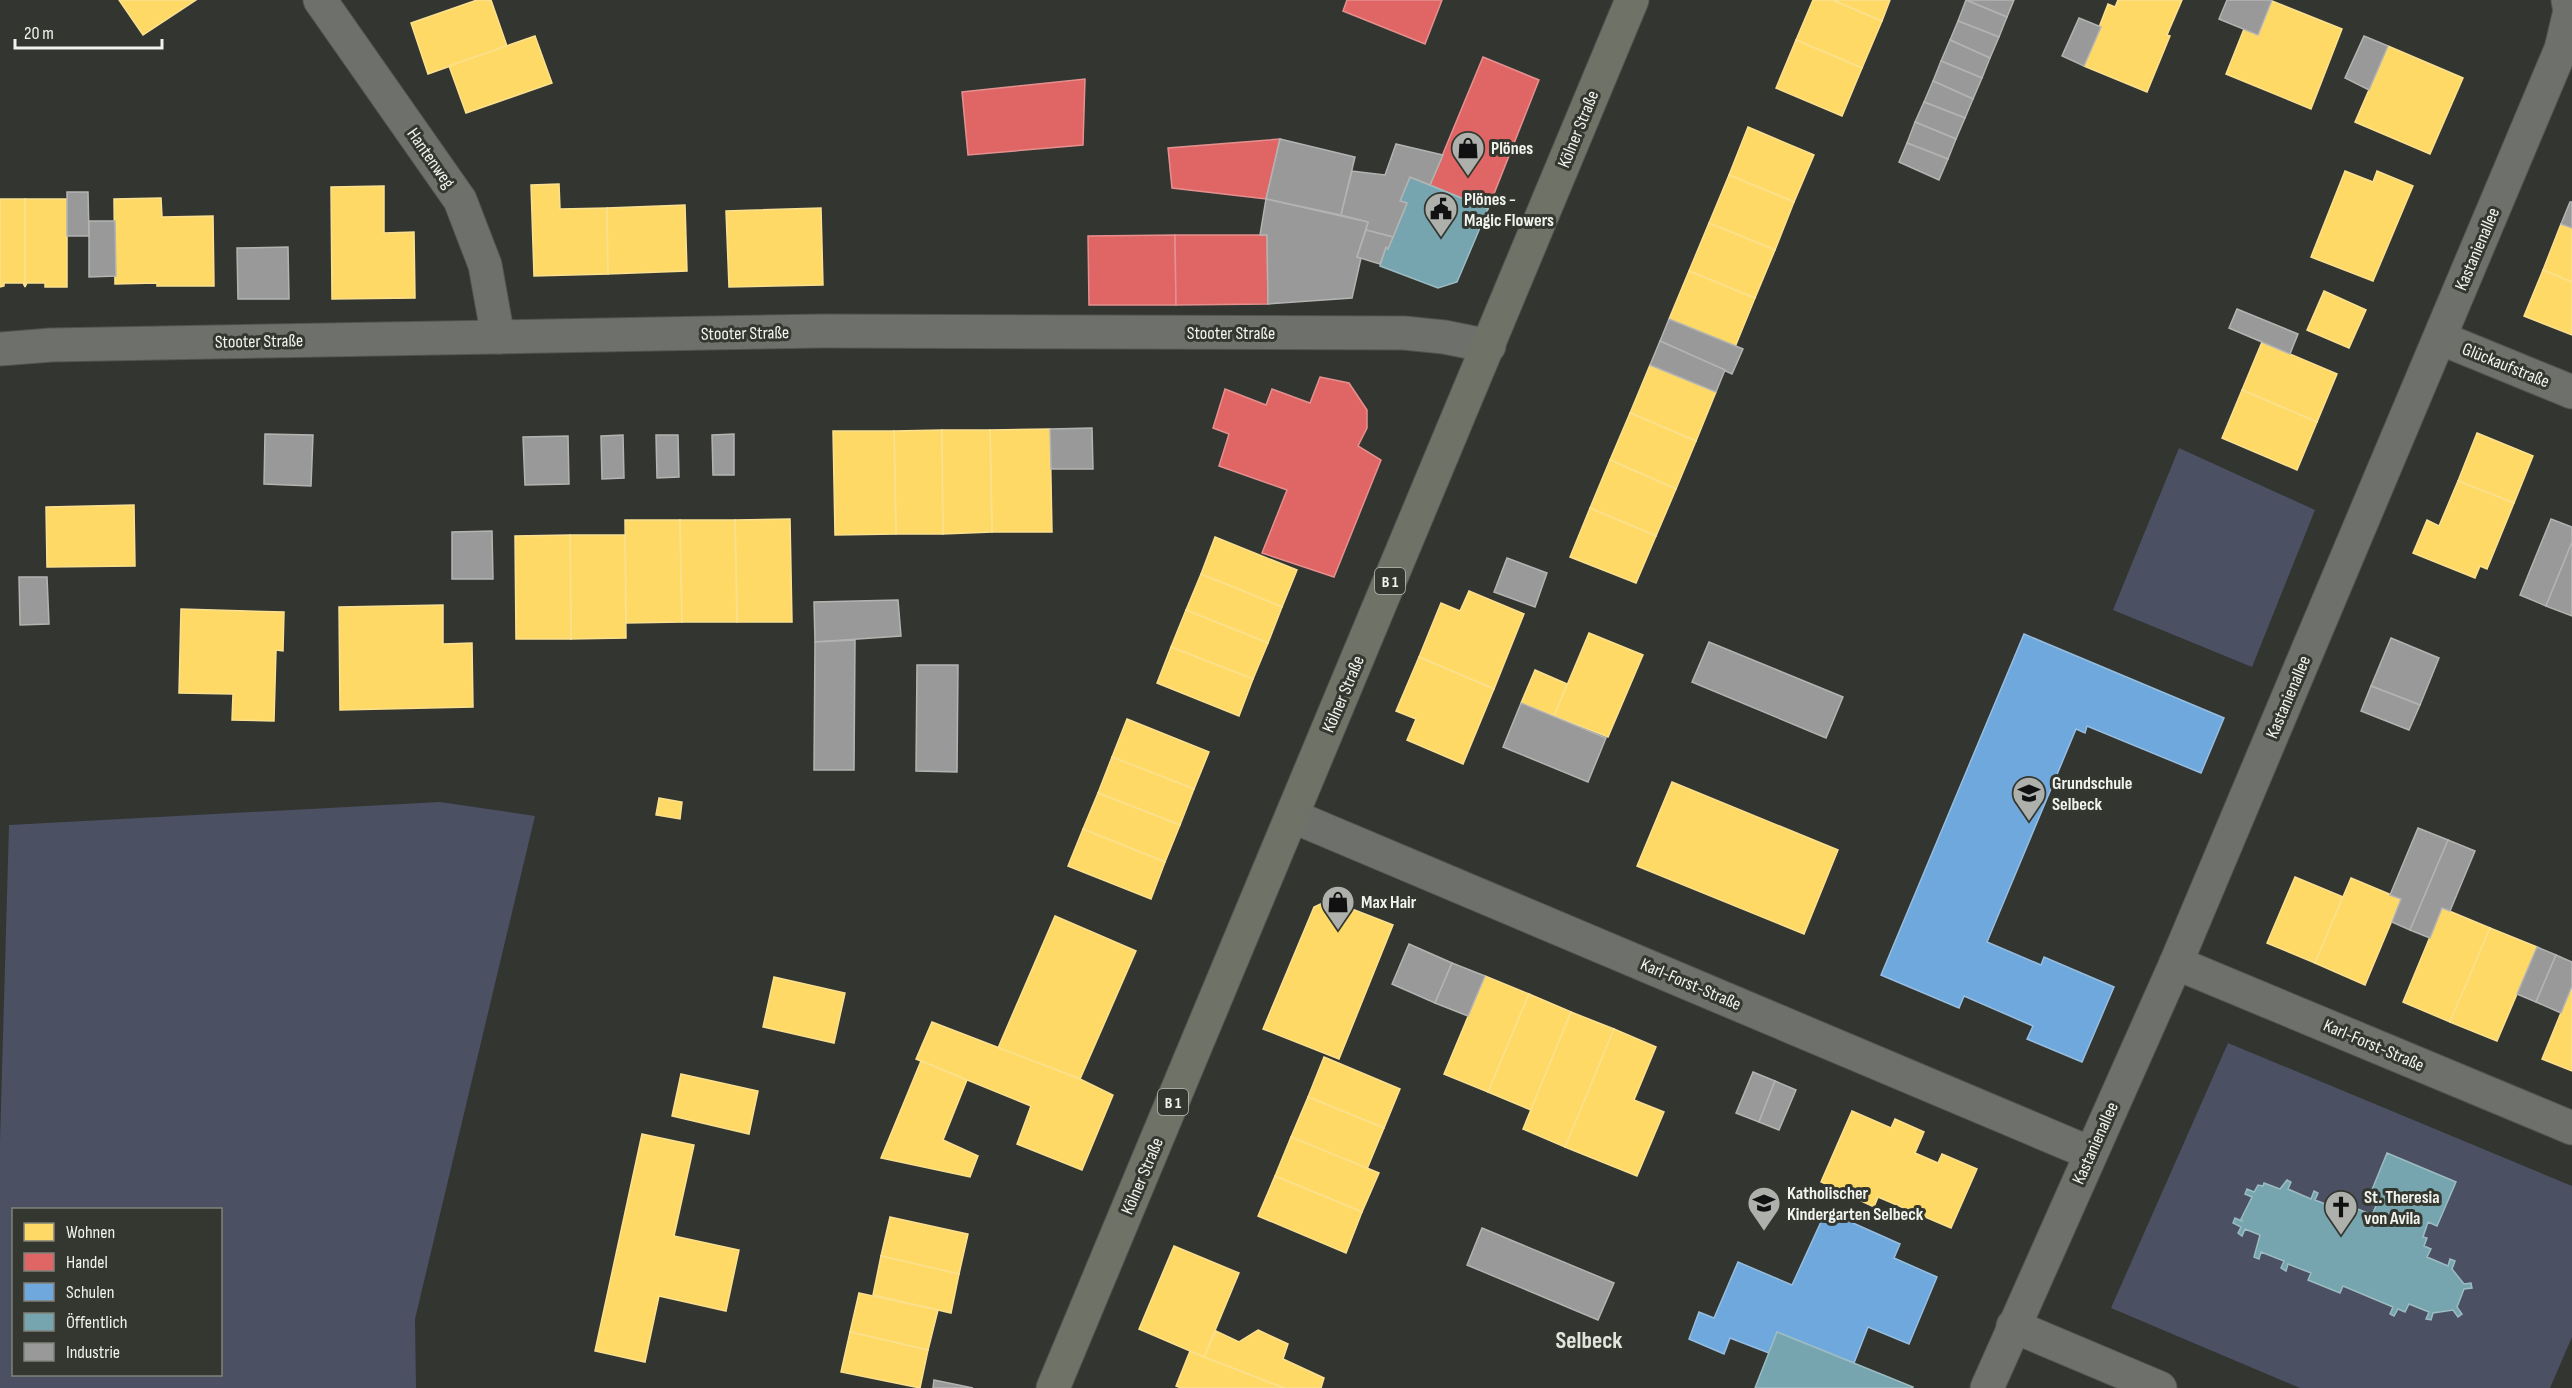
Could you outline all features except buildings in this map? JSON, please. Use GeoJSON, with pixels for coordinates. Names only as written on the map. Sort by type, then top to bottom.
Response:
{"type":"FeatureCollection","features":[{"type":"Feature","properties":{"kind":"main road","name":"Kölner Straße"},"geometry":{"type":"LineString","coordinates":[[1053,1388],[1632,0]]}},
{"type":"Feature","properties":{"kind":"street","name":"Hantenweg"},"geometry":{"type":"LineString","coordinates":[[320,0],[460,200],[485,264],[498,337]]}},
{"type":"Feature","properties":{"kind":"street","name":"Kastanienallee"},"geometry":{"type":"LineString","coordinates":[[1987,1388],[2176,963],[2440,338],[2560,49],[2570,11],[2568,0]]}},
{"type":"Feature","properties":{"kind":"street","name":"Stooter Straße"},"geometry":{"type":"LineString","coordinates":[[0,349],[51,345],[823,331],[1404,333],[1444,337],[1489,346]]}},
{"type":"Feature","properties":{"kind":"street","name":"Glückaufstraße"},"geometry":{"type":"LineString","coordinates":[[2440,338],[2572,392]]}},
{"type":"Feature","properties":{"kind":"street","name":"Karl-Forst-Straße"},"geometry":{"type":"LineString","coordinates":[[1292,816],[2090,1153]]}},
{"type":"Feature","properties":{"kind":"street","name":"Karl-Forst-Straße"},"geometry":{"type":"LineString","coordinates":[[2176,963],[2572,1128]]}},
{"type":"Feature","properties":{"kind":"street"},"geometry":{"type":"LineString","coordinates":[[2013,1326],[2160,1388]]}},
{"type":"Feature","properties":{"kind":"shaded area"},"geometry":{"type":"Polygon","coordinates":[[[2179,448],[2315,510],[2252,667],[2113,610],[2179,448]]]}},
{"type":"Feature","properties":{"kind":"shaded area"},"geometry":{"type":"Polygon","coordinates":[[[440,802],[535,816],[415,1319],[416,1388],[0,1388],[0,1141],[9,825],[440,802]]]}},
{"type":"Feature","properties":{"kind":"shaded area"},"geometry":{"type":"Polygon","coordinates":[[[2228,1043],[2572,1186],[2572,1337],[2550,1388],[2300,1388],[2111,1308],[2228,1043]]]}},
{"type":"Feature","properties":{"kind":"place","name":"Plönes"},"geometry":{"type":"Point","coordinates":[1468,177]}},
{"type":"Feature","properties":{"kind":"place","name":"Plönes - Magic Flowers"},"geometry":{"type":"Point","coordinates":[1441,238]}},
{"type":"Feature","properties":{"kind":"place","name":"Grundschule Selbeck"},"geometry":{"type":"Point","coordinates":[2029,822]}},
{"type":"Feature","properties":{"kind":"place","name":"Max Hair"},"geometry":{"type":"Point","coordinates":[1338,931]}},
{"type":"Feature","properties":{"kind":"place","name":"Katholischer Kindergarten Selbeck"},"geometry":{"type":"Point","coordinates":[1764,1232]}},
{"type":"Feature","properties":{"kind":"place","name":"St. Theresia von Avila"},"geometry":{"type":"Point","coordinates":[2341,1236]}},
{"type":"Feature","properties":{"kind":"district","name":"Selbeck"},"geometry":{"type":"Point","coordinates":[1589,1340]}}]}
